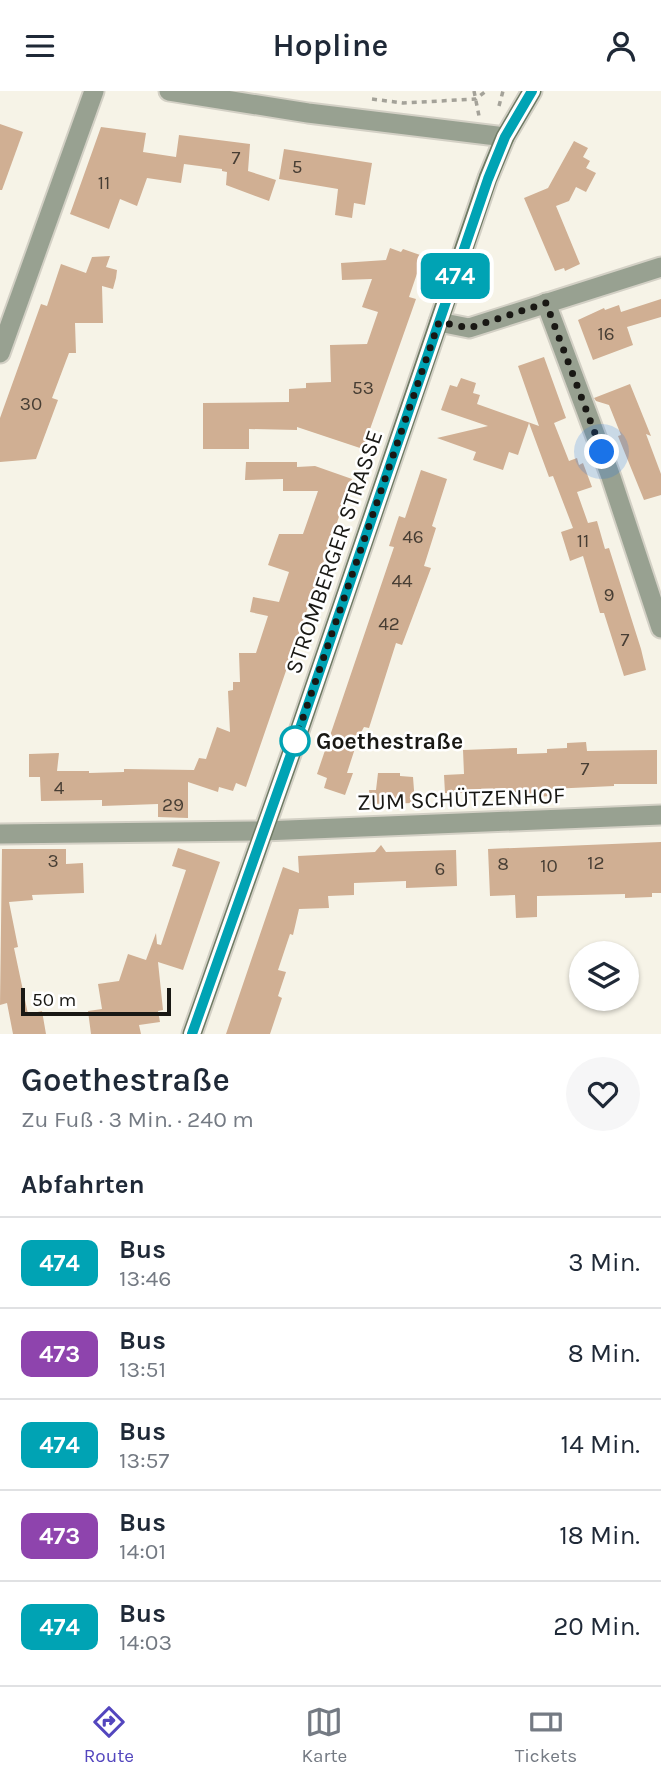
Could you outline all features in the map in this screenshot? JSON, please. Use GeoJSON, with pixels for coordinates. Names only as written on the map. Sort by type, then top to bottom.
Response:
{"type":"FeatureCollection","features":[{"type":"Feature","properties":{"kind":"main road","name":"STROMBERGER STRASSE"},"geometry":{"type":"LineString","coordinates":[[192,1034],[488,179],[505,137],[532,91]]}},
{"type":"Feature","properties":{"kind":"street"},"geometry":{"type":"LineString","coordinates":[[0,353],[94,91]]}},
{"type":"Feature","properties":{"kind":"street"},"geometry":{"type":"LineString","coordinates":[[169,91],[308,113],[505,137]]}},
{"type":"Feature","properties":{"kind":"street"},"geometry":{"type":"LineString","coordinates":[[439,322],[469,328],[661,267]]}},
{"type":"Feature","properties":{"kind":"street"},"geometry":{"type":"LineString","coordinates":[[546,303],[611,477],[661,628]]}},
{"type":"Feature","properties":{"kind":"street","name":"ZUM SCHÜTZENHOF"},"geometry":{"type":"LineString","coordinates":[[263,831],[661,815]]}},
{"type":"Feature","properties":{"kind":"street"},"geometry":{"type":"LineString","coordinates":[[0,834],[263,831]]}},
{"type":"Feature","properties":{"kind":"path"},"geometry":{"type":"LineString","coordinates":[[365,98],[403,103],[476,99],[486,91]]}},
{"type":"Feature","properties":{"kind":"building"},"geometry":{"type":"Polygon","coordinates":[[[0,124],[23,132],[2,190],[0,190],[0,124]]]}},
{"type":"Feature","properties":{"kind":"building"},"geometry":{"type":"Polygon","coordinates":[[[101,127],[146,133],[143,152],[176,157],[179,135],[250,144],[248,171],[276,180],[269,201],[226,185],[227,172],[222,169],[184,164],[181,183],[147,178],[137,206],[120,199],[109,229],[70,214],[101,127]]]}},
{"type":"Feature","properties":{"kind":"building"},"geometry":{"type":"Polygon","coordinates":[[[574,141],[588,148],[583,157],[590,161],[586,168],[596,173],[586,192],[576,187],[569,201],[556,206],[580,264],[565,271],[564,268],[555,271],[524,198],[548,188],[574,141]]]}},
{"type":"Feature","properties":{"kind":"building"},"geometry":{"type":"Polygon","coordinates":[[[284,149],[372,163],[365,205],[354,203],[352,218],[335,215],[338,189],[279,179],[284,149]]]}},
{"type":"Feature","properties":{"kind":"building"},"geometry":{"type":"Polygon","coordinates":[[[390,248],[423,256],[409,297],[416,299],[363,449],[297,427],[297,430],[249,429],[249,449],[203,449],[203,403],[289,402],[289,389],[306,388],[306,383],[331,382],[330,345],[367,344],[378,312],[362,307],[372,279],[342,280],[341,263],[386,260],[390,248]]]}},
{"type":"Feature","properties":{"kind":"building"},"geometry":{"type":"Polygon","coordinates":[[[110,256],[106,267],[117,270],[113,289],[102,286],[103,323],[75,323],[76,353],[69,353],[52,398],[58,400],[36,459],[0,462],[0,418],[41,304],[47,306],[61,264],[86,273],[92,257],[110,256]]]}},
{"type":"Feature","properties":{"kind":"building"},"geometry":{"type":"Polygon","coordinates":[[[661,299],[661,317],[627,327],[633,345],[593,360],[578,320],[604,308],[605,310],[619,305],[621,312],[661,299]]]}},
{"type":"Feature","properties":{"kind":"building"},"geometry":{"type":"Polygon","coordinates":[[[544,357],[566,418],[554,423],[569,461],[577,458],[579,465],[583,463],[592,487],[577,492],[588,523],[597,521],[605,549],[609,548],[646,670],[624,676],[604,613],[600,613],[583,556],[570,561],[561,532],[573,528],[553,476],[549,477],[529,423],[518,455],[509,452],[503,470],[473,460],[476,452],[437,438],[488,426],[441,410],[450,385],[457,387],[461,378],[476,383],[473,393],[480,395],[477,404],[539,426],[518,366],[544,357]]]}},
{"type":"Feature","properties":{"kind":"building"},"geometry":{"type":"Polygon","coordinates":[[[630,384],[651,436],[646,434],[661,474],[661,495],[644,500],[618,436],[621,435],[609,405],[594,398],[630,384]]]}},
{"type":"Feature","properties":{"kind":"building"},"geometry":{"type":"Polygon","coordinates":[[[246,462],[297,462],[297,467],[315,466],[352,479],[246,787],[236,783],[233,791],[219,787],[218,792],[188,782],[188,818],[158,817],[158,804],[102,806],[102,800],[41,801],[40,777],[29,777],[29,754],[59,753],[57,771],[89,773],[124,772],[124,769],[194,770],[199,758],[206,759],[217,727],[230,732],[228,691],[233,690],[233,682],[240,682],[239,653],[256,653],[268,616],[250,612],[253,597],[279,602],[289,572],[268,565],[279,534],[303,534],[318,491],[283,491],[283,479],[245,480],[246,462]]]}},
{"type":"Feature","properties":{"kind":"building"},"geometry":{"type":"Polygon","coordinates":[[[421,470],[447,479],[432,526],[436,528],[424,566],[431,568],[402,645],[396,643],[369,728],[364,727],[359,736],[347,773],[353,773],[345,795],[324,788],[327,778],[317,774],[394,547],[389,546],[399,516],[405,518],[421,470]]]}},
{"type":"Feature","properties":{"kind":"building"},"geometry":{"type":"Polygon","coordinates":[[[586,742],[587,751],[657,750],[657,784],[550,789],[551,796],[520,798],[520,792],[445,793],[444,775],[464,774],[463,750],[517,748],[517,754],[547,753],[547,749],[567,748],[567,743],[586,742]]]}},
{"type":"Feature","properties":{"kind":"building"},"geometry":{"type":"Polygon","coordinates":[[[378,773],[400,773],[400,776],[413,777],[415,803],[370,804],[369,790],[376,790],[378,773]]]}},
{"type":"Feature","properties":{"kind":"building"},"geometry":{"type":"Polygon","coordinates":[[[661,842],[661,893],[652,893],[652,897],[625,898],[625,894],[537,896],[537,917],[516,918],[515,895],[490,896],[488,849],[661,842]]]}},
{"type":"Feature","properties":{"kind":"building"},"geometry":{"type":"Polygon","coordinates":[[[381,845],[386,852],[456,850],[457,886],[406,888],[406,881],[354,883],[354,895],[328,896],[329,908],[299,909],[293,935],[290,934],[278,970],[286,972],[278,996],[282,998],[270,1034],[226,1034],[283,867],[299,873],[298,856],[375,852],[381,845]]]}},
{"type":"Feature","properties":{"kind":"building"},"geometry":{"type":"Polygon","coordinates":[[[178,848],[220,862],[183,970],[158,962],[163,1010],[158,1011],[160,1022],[139,1025],[141,1034],[91,1034],[88,1011],[102,1009],[98,984],[119,981],[128,954],[146,960],[156,933],[157,944],[161,945],[186,870],[172,866],[178,848]]]}},
{"type":"Feature","properties":{"kind":"building"},"geometry":{"type":"Polygon","coordinates":[[[2,849],[66,849],[66,864],[83,863],[84,893],[32,895],[33,900],[9,902],[18,947],[14,948],[28,1014],[42,1011],[46,1034],[13,1034],[7,1003],[0,1005],[2,849]]]}},
{"type":"Feature","properties":{"kind":"bus line","name":"474"},"geometry":{"type":"LineString","coordinates":[[192,1034],[488,179],[505,137],[532,91]]}},
{"type":"Feature","properties":{"kind":"place","name":"Goethestraße"},"geometry":{"type":"Point","coordinates":[295,741]}},
{"type":"Feature","properties":{"kind":"route"},"geometry":{"type":"LineString","coordinates":[[295,741],[439,322],[469,328],[546,303],[602,452]]}}]}
